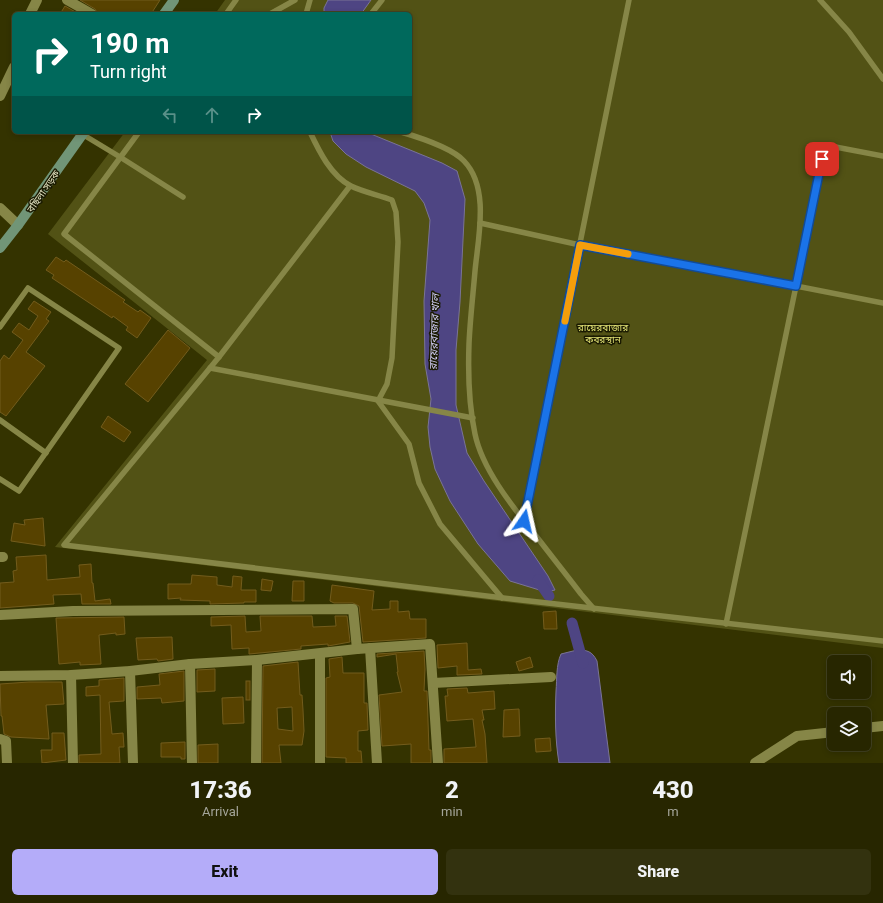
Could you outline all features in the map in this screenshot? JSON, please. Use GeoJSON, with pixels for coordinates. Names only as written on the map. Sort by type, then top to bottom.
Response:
{"type":"FeatureCollection","features":[{"type":"Feature","properties":{"kind":"main road"},"geometry":{"type":"LineString","coordinates":[[165,12],[174,0]]}},
{"type":"Feature","properties":{"kind":"main road","name":"বছিলা সড়ক"},"geometry":{"type":"LineString","coordinates":[[0,248],[82,134]]}},
{"type":"Feature","properties":{"kind":"street"},"geometry":{"type":"LineString","coordinates":[[31,12],[37,0]]}},
{"type":"Feature","properties":{"kind":"street"},"geometry":{"type":"LineString","coordinates":[[68,0],[89,12]]}},
{"type":"Feature","properties":{"kind":"street"},"geometry":{"type":"LineString","coordinates":[[0,96],[12,71]]}},
{"type":"Feature","properties":{"kind":"street"},"geometry":{"type":"LineString","coordinates":[[0,208],[18,225]]}},
{"type":"Feature","properties":{"kind":"street"},"geometry":{"type":"LineString","coordinates":[[0,615],[73,611],[353,609],[356,649]]}},
{"type":"Feature","properties":{"kind":"street"},"geometry":{"type":"LineString","coordinates":[[0,676],[71,675],[130,671],[190,664],[320,654],[356,649],[430,644],[438,763]]}},
{"type":"Feature","properties":{"kind":"street"},"geometry":{"type":"LineString","coordinates":[[370,648],[377,763]]}},
{"type":"Feature","properties":{"kind":"street"},"geometry":{"type":"LineString","coordinates":[[320,654],[320,763]]}},
{"type":"Feature","properties":{"kind":"street"},"geometry":{"type":"LineString","coordinates":[[256,763],[257,660]]}},
{"type":"Feature","properties":{"kind":"street"},"geometry":{"type":"LineString","coordinates":[[190,664],[192,763]]}},
{"type":"Feature","properties":{"kind":"street"},"geometry":{"type":"LineString","coordinates":[[130,671],[133,763]]}},
{"type":"Feature","properties":{"kind":"street"},"geometry":{"type":"LineString","coordinates":[[71,675],[72,763]]}},
{"type":"Feature","properties":{"kind":"street"},"geometry":{"type":"LineString","coordinates":[[433,683],[551,678]]}},
{"type":"Feature","properties":{"kind":"street"},"geometry":{"type":"LineString","coordinates":[[871,727],[883,726]]}},
{"type":"Feature","properties":{"kind":"street"},"geometry":{"type":"LineString","coordinates":[[755,763],[797,736],[827,733]]}},
{"type":"Feature","properties":{"kind":"street"},"geometry":{"type":"LineString","coordinates":[[0,739],[6,741],[8,763]]}},
{"type":"Feature","properties":{"kind":"lane"},"geometry":{"type":"LineString","coordinates":[[227,12],[236,0]]}},
{"type":"Feature","properties":{"kind":"lane"},"geometry":{"type":"LineString","coordinates":[[274,12],[295,0]]}},
{"type":"Feature","properties":{"kind":"lane"},"geometry":{"type":"LineString","coordinates":[[307,12],[310,0]]}},
{"type":"Feature","properties":{"kind":"lane"},"geometry":{"type":"LineString","coordinates":[[373,12],[382,0]]}},
{"type":"Feature","properties":{"kind":"lane"},"geometry":{"type":"LineString","coordinates":[[524,521],[629,0]]}},
{"type":"Feature","properties":{"kind":"lane"},"geometry":{"type":"LineString","coordinates":[[820,0],[849,32],[883,79]]}},
{"type":"Feature","properties":{"kind":"lane"},"geometry":{"type":"LineString","coordinates":[[85,134],[183,198]]}},
{"type":"Feature","properties":{"kind":"lane"},"geometry":{"type":"LineString","coordinates":[[137,134],[64,234],[219,357]]}},
{"type":"Feature","properties":{"kind":"lane"},"geometry":{"type":"LineString","coordinates":[[311,134],[322,156],[336,174],[350,186],[392,200],[396,212],[398,242],[392,358],[387,384],[378,401]]}},
{"type":"Feature","properties":{"kind":"lane"},"geometry":{"type":"LineString","coordinates":[[407,134],[437,145],[463,160],[473,174],[479,195],[480,223],[469,344],[473,418],[480,453],[504,495],[594,609]]}},
{"type":"Feature","properties":{"kind":"lane"},"geometry":{"type":"LineString","coordinates":[[726,624],[825,145],[883,156]]}},
{"type":"Feature","properties":{"kind":"lane"},"geometry":{"type":"LineString","coordinates":[[350,186],[219,357],[64,545],[594,609],[883,640]]}},
{"type":"Feature","properties":{"kind":"lane"},"geometry":{"type":"LineString","coordinates":[[480,223],[580,245],[883,303]]}},
{"type":"Feature","properties":{"kind":"lane"},"geometry":{"type":"LineString","coordinates":[[0,327],[28,288],[119,348],[19,491],[0,479]]}},
{"type":"Feature","properties":{"kind":"lane"},"geometry":{"type":"LineString","coordinates":[[210,368],[473,418]]}},
{"type":"Feature","properties":{"kind":"lane"},"geometry":{"type":"LineString","coordinates":[[378,401],[408,444],[419,483],[440,524],[502,598]]}},
{"type":"Feature","properties":{"kind":"lane"},"geometry":{"type":"LineString","coordinates":[[0,420],[46,453]]}},
{"type":"Feature","properties":{"kind":"green space","name":"রায়েরবাজার কবরস্থান"},"geometry":{"type":"Polygon","coordinates":[[[225,0],[883,0],[883,648],[55,547],[207,360],[48,234],[123,134],[412,134],[412,12],[216,12],[225,0]]]}},
{"type":"Feature","properties":{"kind":"water"},"geometry":{"type":"Polygon","coordinates":[[[328,0],[371,0],[362,12],[324,12],[324,8],[328,0]]]}},
{"type":"Feature","properties":{"kind":"water"},"geometry":{"type":"Polygon","coordinates":[[[331,134],[371,134],[442,163],[457,171],[465,199],[456,350],[456,405],[467,453],[484,481],[548,576],[555,590],[546,592],[510,581],[478,544],[450,501],[435,469],[430,447],[428,427],[431,399],[425,364],[424,301],[430,220],[424,203],[415,191],[366,167],[346,154],[333,141],[331,134]]]}},
{"type":"Feature","properties":{"kind":"water"},"geometry":{"type":"Polygon","coordinates":[[[577,650],[589,652],[597,661],[610,763],[559,763],[555,718],[557,667],[561,654],[577,650]]]}},
{"type":"Feature","properties":{"kind":"building"},"geometry":{"type":"Polygon","coordinates":[[[80,0],[160,0],[152,12],[97,12],[95,9],[80,0]]]}},
{"type":"Feature","properties":{"kind":"building"},"geometry":{"type":"Polygon","coordinates":[[[65,6],[76,12],[61,12],[65,6]]]}},
{"type":"Feature","properties":{"kind":"building"},"geometry":{"type":"Polygon","coordinates":[[[56,257],[64,262],[66,260],[125,300],[123,302],[138,312],[140,310],[151,318],[137,338],[126,330],[128,327],[113,316],[112,318],[52,278],[54,275],[46,270],[56,257]]]}},
{"type":"Feature","properties":{"kind":"building"},"geometry":{"type":"Polygon","coordinates":[[[34,301],[51,312],[46,319],[49,321],[26,352],[45,366],[6,416],[0,412],[0,361],[4,355],[9,359],[23,340],[12,332],[19,323],[29,330],[38,316],[28,309],[34,301]]]}},
{"type":"Feature","properties":{"kind":"building"},"geometry":{"type":"Polygon","coordinates":[[[168,330],[190,348],[148,402],[125,384],[168,330]]]}},
{"type":"Feature","properties":{"kind":"building"},"geometry":{"type":"Polygon","coordinates":[[[108,416],[131,432],[124,442],[101,427],[108,416]]]}},
{"type":"Feature","properties":{"kind":"building"},"geometry":{"type":"Polygon","coordinates":[[[43,518],[45,546],[11,541],[14,523],[25,525],[24,520],[43,518]]]}},
{"type":"Feature","properties":{"kind":"building"},"geometry":{"type":"Polygon","coordinates":[[[46,555],[47,580],[80,577],[79,565],[91,564],[95,601],[110,599],[111,604],[82,604],[81,594],[53,595],[54,604],[0,608],[0,583],[14,582],[13,571],[17,570],[16,557],[46,555]]]}},
{"type":"Feature","properties":{"kind":"building"},"geometry":{"type":"Polygon","coordinates":[[[192,575],[217,577],[217,585],[232,587],[233,576],[242,577],[241,590],[256,590],[256,602],[210,604],[210,601],[180,600],[181,598],[168,599],[168,584],[191,584],[192,575]]]}},
{"type":"Feature","properties":{"kind":"building"},"geometry":{"type":"Polygon","coordinates":[[[262,579],[273,581],[271,591],[261,590],[262,579]]]}},
{"type":"Feature","properties":{"kind":"building"},"geometry":{"type":"Polygon","coordinates":[[[293,581],[304,581],[304,601],[292,601],[293,581]]]}},
{"type":"Feature","properties":{"kind":"building"},"geometry":{"type":"Polygon","coordinates":[[[332,585],[374,591],[372,610],[390,609],[390,601],[398,601],[398,612],[409,611],[410,619],[426,619],[426,638],[363,642],[359,606],[353,603],[334,603],[330,601],[332,585]]]}},
{"type":"Feature","properties":{"kind":"building"},"geometry":{"type":"Polygon","coordinates":[[[556,611],[557,629],[544,629],[543,612],[556,611]]]}},
{"type":"Feature","properties":{"kind":"building"},"geometry":{"type":"Polygon","coordinates":[[[245,616],[246,632],[261,631],[260,616],[312,616],[313,627],[336,626],[335,616],[347,616],[350,642],[328,646],[328,644],[301,646],[301,649],[249,654],[249,648],[232,649],[231,625],[211,626],[211,617],[245,616]]]}},
{"type":"Feature","properties":{"kind":"building"},"geometry":{"type":"Polygon","coordinates":[[[124,617],[125,634],[116,635],[116,633],[99,635],[101,664],[80,665],[80,662],[59,664],[56,618],[124,617]]]}},
{"type":"Feature","properties":{"kind":"building"},"geometry":{"type":"Polygon","coordinates":[[[172,637],[173,659],[158,661],[157,659],[138,660],[136,638],[172,637]]]}},
{"type":"Feature","properties":{"kind":"building"},"geometry":{"type":"Polygon","coordinates":[[[467,643],[468,670],[481,669],[482,674],[457,675],[457,666],[438,668],[437,645],[467,643]]]}},
{"type":"Feature","properties":{"kind":"building"},"geometry":{"type":"Polygon","coordinates":[[[424,651],[424,691],[427,691],[429,750],[431,750],[431,763],[411,763],[411,744],[382,746],[379,695],[402,692],[397,672],[396,654],[377,657],[377,654],[424,651]]]}},
{"type":"Feature","properties":{"kind":"building"},"geometry":{"type":"Polygon","coordinates":[[[342,657],[343,673],[364,673],[364,703],[367,703],[368,730],[358,731],[358,751],[361,751],[362,763],[346,763],[346,758],[326,757],[326,678],[330,677],[329,659],[342,657]]]}},
{"type":"Feature","properties":{"kind":"building"},"geometry":{"type":"Polygon","coordinates":[[[530,657],[533,667],[519,671],[516,662],[530,657]]]}},
{"type":"Feature","properties":{"kind":"building"},"geometry":{"type":"Polygon","coordinates":[[[298,662],[300,695],[302,695],[303,710],[304,731],[302,745],[279,745],[281,763],[262,763],[263,666],[298,662]],[[292,707],[277,708],[278,729],[293,731],[292,707]]]}},
{"type":"Feature","properties":{"kind":"building"},"geometry":{"type":"Polygon","coordinates":[[[215,669],[215,691],[197,692],[197,670],[215,669]]]}},
{"type":"Feature","properties":{"kind":"building"},"geometry":{"type":"Polygon","coordinates":[[[184,671],[184,701],[162,703],[161,698],[137,699],[137,687],[160,685],[159,674],[184,671]]]}},
{"type":"Feature","properties":{"kind":"building"},"geometry":{"type":"Polygon","coordinates":[[[124,678],[124,701],[109,702],[112,734],[123,733],[124,747],[119,747],[120,763],[79,763],[79,755],[101,754],[100,695],[86,696],[86,687],[99,686],[99,680],[124,678]]]}},
{"type":"Feature","properties":{"kind":"building"},"geometry":{"type":"Polygon","coordinates":[[[246,681],[250,681],[250,700],[246,700],[246,681]]]}},
{"type":"Feature","properties":{"kind":"building"},"geometry":{"type":"Polygon","coordinates":[[[62,682],[64,704],[46,705],[49,739],[11,737],[4,734],[1,716],[0,684],[62,682]]]}},
{"type":"Feature","properties":{"kind":"building"},"geometry":{"type":"Polygon","coordinates":[[[467,688],[468,693],[494,691],[495,709],[482,710],[487,763],[444,763],[444,749],[476,747],[473,719],[447,721],[445,696],[448,696],[447,689],[467,688]]]}},
{"type":"Feature","properties":{"kind":"building"},"geometry":{"type":"Polygon","coordinates":[[[243,697],[244,723],[223,724],[222,698],[243,697]]]}},
{"type":"Feature","properties":{"kind":"building"},"geometry":{"type":"Polygon","coordinates":[[[519,709],[520,736],[503,737],[504,710],[519,709]]]}},
{"type":"Feature","properties":{"kind":"building"},"geometry":{"type":"Polygon","coordinates":[[[52,733],[64,733],[66,760],[42,763],[41,750],[52,750],[52,733]]]}},
{"type":"Feature","properties":{"kind":"building"},"geometry":{"type":"Polygon","coordinates":[[[550,738],[551,751],[536,752],[535,739],[550,738]]]}},
{"type":"Feature","properties":{"kind":"building"},"geometry":{"type":"Polygon","coordinates":[[[185,742],[185,759],[181,759],[181,757],[161,757],[161,743],[185,742]]]}},
{"type":"Feature","properties":{"kind":"building"},"geometry":{"type":"Polygon","coordinates":[[[218,744],[218,763],[198,763],[198,745],[218,744]]]}},
{"type":"Feature","properties":{"kind":"waterway","name":"রায়েরবাজার খাল"},"geometry":{"type":"LineString","coordinates":[[538,580],[549,596]]}},
{"type":"Feature","properties":{"kind":"waterway"},"geometry":{"type":"LineString","coordinates":[[572,623],[583,663]]}},
{"type":"Feature","properties":{"kind":"slow traffic"},"geometry":{"type":"LineString","coordinates":[[565,321],[580,245],[628,254]]}},
{"type":"Feature","properties":{"kind":"route"},"geometry":{"type":"LineString","coordinates":[[524,521],[580,245],[796,286],[822,159]]}}]}
